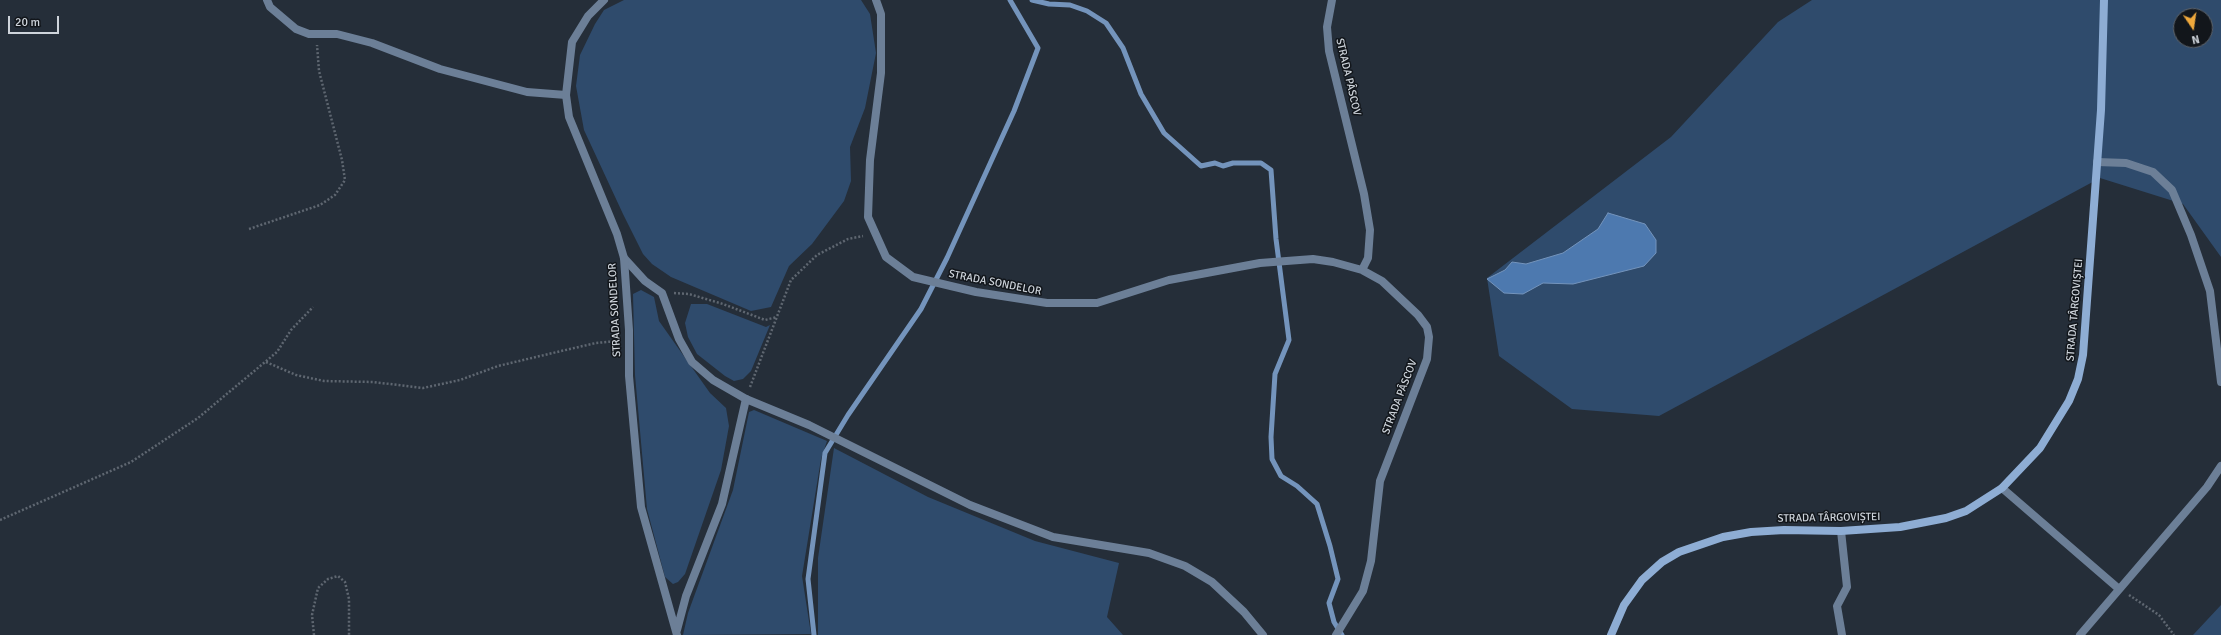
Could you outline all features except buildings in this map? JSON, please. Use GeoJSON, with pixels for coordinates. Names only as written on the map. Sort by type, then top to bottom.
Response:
{"type":"FeatureCollection","features":[{"type":"Feature","properties":{"kind":"main road","name":"STRADA TÂRGOVIȘTEI"},"geometry":{"type":"LineString","coordinates":[[1611,635],[1624,605],[1642,580],[1662,562],[1679,552],[1723,537],[1751,532],[1784,530],[1841,531],[1900,527],[1946,518],[1966,511],[2002,488],[2040,448],[2069,401],[2078,379],[2083,355],[2102,110],[2104,0]]}},
{"type":"Feature","properties":{"kind":"street"},"geometry":{"type":"LineString","coordinates":[[267,0],[270,7],[296,29],[310,34],[337,34],[372,43],[440,69],[492,84],[527,92],[566,94]]}},
{"type":"Feature","properties":{"kind":"street","name":"STRADA SONDELOR"},"geometry":{"type":"LineString","coordinates":[[604,0],[588,16],[572,42],[566,94],[569,117],[617,234],[624,258],[629,338],[629,376],[641,507],[676,633]]}},
{"type":"Feature","properties":{"kind":"street","name":"STRADA SONDELOR"},"geometry":{"type":"LineString","coordinates":[[876,0],[881,14],[881,73],[870,160],[868,217],[886,257],[913,277],[976,292],[1047,304],[1097,303],[1169,280],[1260,263],[1313,259],[1333,262],[1362,270]]}},
{"type":"Feature","properties":{"kind":"street","name":"STRADA PÂSCOV"},"geometry":{"type":"LineString","coordinates":[[1332,0],[1326,27],[1329,51],[1364,194],[1370,230],[1368,258],[1362,270],[1382,281],[1418,315],[1426,326],[1429,337],[1427,359],[1380,481],[1371,561],[1363,591],[1336,635]]}},
{"type":"Feature","properties":{"kind":"street"},"geometry":{"type":"LineString","coordinates":[[2097,162],[2126,163],[2153,172],[2172,190],[2191,235],[2210,291],[2221,382]]}},
{"type":"Feature","properties":{"kind":"street"},"geometry":{"type":"LineString","coordinates":[[624,258],[645,281],[662,293],[679,339],[692,362],[713,380],[746,399],[809,425],[970,505],[1046,534],[1149,553],[1185,566],[1212,582],[1244,612],[1263,635]]}},
{"type":"Feature","properties":{"kind":"street"},"geometry":{"type":"LineString","coordinates":[[676,633],[686,596],[722,504],[746,399]]}},
{"type":"Feature","properties":{"kind":"street"},"geometry":{"type":"LineString","coordinates":[[2080,635],[2207,487],[2221,466]]}},
{"type":"Feature","properties":{"kind":"street"},"geometry":{"type":"LineString","coordinates":[[2002,488],[2119,589]]}},
{"type":"Feature","properties":{"kind":"street"},"geometry":{"type":"LineString","coordinates":[[1841,531],[1847,587],[1837,606],[1842,635]]}},
{"type":"Feature","properties":{"kind":"path"},"geometry":{"type":"LineString","coordinates":[[248,229],[320,205],[335,195],[345,180],[342,160],[319,71],[316,50],[320,33]]}},
{"type":"Feature","properties":{"kind":"path"},"geometry":{"type":"LineString","coordinates":[[746,399],[791,280],[817,256],[848,239],[876,234]]}},
{"type":"Feature","properties":{"kind":"path"},"geometry":{"type":"LineString","coordinates":[[662,293],[689,294],[723,304],[765,320],[777,317]]}},
{"type":"Feature","properties":{"kind":"path"},"geometry":{"type":"LineString","coordinates":[[0,520],[130,462],[198,418],[277,352],[291,330],[313,307]]}},
{"type":"Feature","properties":{"kind":"path"},"geometry":{"type":"LineString","coordinates":[[266,362],[296,375],[324,381],[373,382],[423,388],[460,380],[498,366],[596,343],[629,338]]}},
{"type":"Feature","properties":{"kind":"path"},"geometry":{"type":"LineString","coordinates":[[314,635],[312,615],[318,588],[328,579],[338,576],[345,582],[348,600],[349,635]]}},
{"type":"Feature","properties":{"kind":"path"},"geometry":{"type":"LineString","coordinates":[[2119,589],[2159,616],[2174,635]]}},
{"type":"Feature","properties":{"kind":"shaded area"},"geometry":{"type":"Polygon","coordinates":[[[624,0],[861,0],[870,14],[876,53],[865,108],[850,147],[851,181],[844,201],[812,244],[789,266],[771,307],[751,311],[671,277],[652,264],[643,254],[623,214],[584,130],[576,86],[580,55],[595,24],[604,10],[624,0]]]}},
{"type":"Feature","properties":{"kind":"shaded area"},"geometry":{"type":"Polygon","coordinates":[[[1812,0],[2221,0],[2221,257],[2183,204],[2100,178],[1659,416],[1572,409],[1499,356],[1487,278],[1671,137],[1778,22],[1812,0]]]}},
{"type":"Feature","properties":{"kind":"shaded area"},"geometry":{"type":"Polygon","coordinates":[[[1608,213],[1645,224],[1656,240],[1656,253],[1644,266],[1573,284],[1543,283],[1523,294],[1504,293],[1487,279],[1505,270],[1512,262],[1526,264],[1563,253],[1598,229],[1608,213]]]}},
{"type":"Feature","properties":{"kind":"shaded area"},"geometry":{"type":"Polygon","coordinates":[[[641,290],[654,297],[659,321],[710,393],[726,408],[729,426],[721,470],[685,574],[678,582],[673,584],[665,577],[647,509],[635,375],[633,294],[641,290]]]}},
{"type":"Feature","properties":{"kind":"shaded area"},"geometry":{"type":"Polygon","coordinates":[[[691,304],[707,304],[766,327],[770,325],[751,371],[743,379],[734,381],[725,376],[697,354],[688,337],[685,323],[691,304]]]}},
{"type":"Feature","properties":{"kind":"shaded area"},"geometry":{"type":"Polygon","coordinates":[[[754,410],[827,441],[821,459],[802,576],[811,634],[683,635],[688,613],[733,490],[749,412],[754,410]]]}},
{"type":"Feature","properties":{"kind":"shaded area"},"geometry":{"type":"Polygon","coordinates":[[[834,448],[928,497],[1035,541],[1119,563],[1107,617],[1123,635],[818,635],[818,558],[834,448]]]}},
{"type":"Feature","properties":{"kind":"shaded area"},"geometry":{"type":"Polygon","coordinates":[[[2221,605],[2221,635],[2193,635],[2221,605]]]}},
{"type":"Feature","properties":{"kind":"waterway"},"geometry":{"type":"LineString","coordinates":[[814,635],[808,579],[825,453],[848,415],[921,309],[947,258],[1014,111],[1038,48],[1010,0]]}},
{"type":"Feature","properties":{"kind":"waterway"},"geometry":{"type":"LineString","coordinates":[[1032,0],[1049,4],[1070,5],[1087,11],[1106,23],[1123,48],[1141,94],[1164,133],[1201,166],[1215,163],[1223,166],[1233,163],[1261,163],[1271,170],[1276,239],[1289,340],[1275,374],[1271,437],[1272,459],[1281,476],[1297,486],[1317,504],[1338,579],[1329,603],[1334,622],[1342,635]]}}]}
